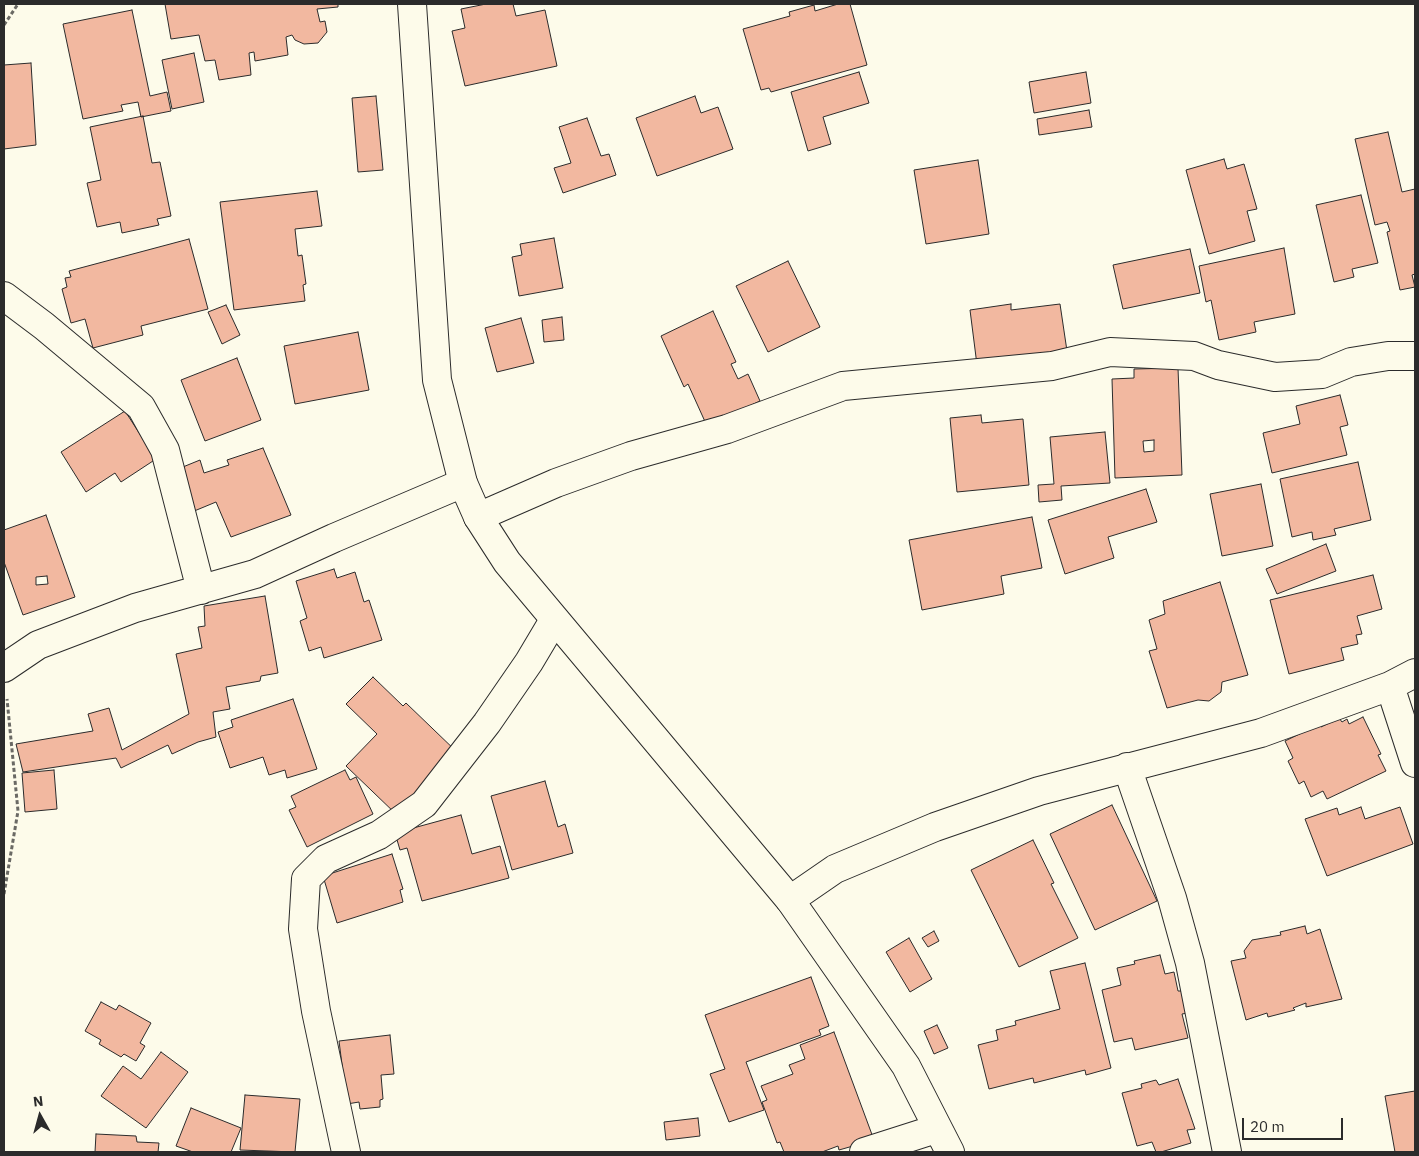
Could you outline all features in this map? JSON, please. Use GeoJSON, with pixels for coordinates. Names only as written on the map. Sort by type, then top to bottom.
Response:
{"type":"FeatureCollection","features":[{"type":"Feature","properties":{"kind":"street"},"geometry":{"type":"LineString","coordinates":[[412,4],[437,380],[463,483],[478,517],[507,562],[790,900],[906,1066],[943,1141],[864,1152]]}},
{"type":"Feature","properties":{"kind":"street"},"geometry":{"type":"LineString","coordinates":[[4,296],[44,326],[141,407],[165,450],[201,590]]}},
{"type":"Feature","properties":{"kind":"street"},"geometry":{"type":"LineString","coordinates":[[478,517],[556,483],[623,459],[727,429],[843,386],[1052,366],[1110,352],[1194,356],[1218,364],[1275,377],[1322,374],[1351,362],[1388,356],[1415,356]]}},
{"type":"Feature","properties":{"kind":"street"},"geometry":{"type":"LineString","coordinates":[[4,668],[38,645],[135,608],[256,574],[334,538],[463,483]]}},
{"type":"Feature","properties":{"kind":"street"},"geometry":{"type":"LineString","coordinates":[[346,1152],[316,1011],[303,928],[306,880],[326,859],[379,836],[424,804],[487,722],[529,662],[554,620]]}},
{"type":"Feature","properties":{"kind":"street"},"geometry":{"type":"LineString","coordinates":[[790,900],[835,870],[935,826],[1039,791],[1261,733],[1390,686],[1415,673]]}},
{"type":"Feature","properties":{"kind":"street"},"geometry":{"type":"LineString","coordinates":[[1390,686],[1415,763]]}},
{"type":"Feature","properties":{"kind":"street"},"geometry":{"type":"LineString","coordinates":[[1127,767],[1172,898],[1190,963],[1227,1152]]}},
{"type":"Feature","properties":{"kind":"path"},"geometry":{"type":"LineString","coordinates":[[4,25],[18,4]]}},
{"type":"Feature","properties":{"kind":"path"},"geometry":{"type":"LineString","coordinates":[[4,894],[18,811],[7,696]]}},
{"type":"Feature","properties":{"kind":"building"},"geometry":{"type":"Polygon","coordinates":[[[165,4],[338,4],[338,7],[317,9],[320,22],[325,21],[327,32],[318,43],[304,44],[295,40],[292,35],[286,37],[288,55],[255,61],[254,52],[249,53],[251,75],[219,80],[215,60],[205,61],[199,35],[171,39],[165,4]]]}},
{"type":"Feature","properties":{"kind":"building"},"geometry":{"type":"Polygon","coordinates":[[[486,4],[513,4],[516,16],[545,10],[557,66],[465,86],[452,31],[465,28],[461,9],[486,4]]]}},
{"type":"Feature","properties":{"kind":"building"},"geometry":{"type":"Polygon","coordinates":[[[838,4],[850,4],[867,65],[771,92],[769,88],[761,90],[743,29],[790,16],[789,12],[814,5],[815,11],[838,4]]]}},
{"type":"Feature","properties":{"kind":"building"},"geometry":{"type":"Polygon","coordinates":[[[132,10],[150,96],[167,92],[171,111],[141,117],[138,102],[121,105],[123,111],[83,119],[63,24],[132,10]]]}},
{"type":"Feature","properties":{"kind":"building"},"geometry":{"type":"Polygon","coordinates":[[[194,53],[204,102],[172,109],[162,60],[194,53]]]}},
{"type":"Feature","properties":{"kind":"building"},"geometry":{"type":"Polygon","coordinates":[[[31,63],[36,145],[4,149],[4,65],[31,63]]]}},
{"type":"Feature","properties":{"kind":"building"},"geometry":{"type":"Polygon","coordinates":[[[859,72],[869,103],[823,117],[831,144],[808,151],[791,92],[859,72]]]}},
{"type":"Feature","properties":{"kind":"building"},"geometry":{"type":"Polygon","coordinates":[[[1086,72],[1091,103],[1034,113],[1029,82],[1086,72]]]}},
{"type":"Feature","properties":{"kind":"building"},"geometry":{"type":"Polygon","coordinates":[[[376,96],[383,170],[358,172],[352,98],[376,96]]]}},
{"type":"Feature","properties":{"kind":"building"},"geometry":{"type":"Polygon","coordinates":[[[695,96],[701,113],[718,107],[733,149],[657,176],[636,118],[695,96]]]}},
{"type":"Feature","properties":{"kind":"building"},"geometry":{"type":"Polygon","coordinates":[[[1089,110],[1092,127],[1039,135],[1037,119],[1089,110]]]}},
{"type":"Feature","properties":{"kind":"building"},"geometry":{"type":"Polygon","coordinates":[[[143,116],[152,163],[160,162],[171,216],[157,219],[159,225],[122,233],[120,222],[97,227],[87,183],[101,180],[90,127],[143,116]]]}},
{"type":"Feature","properties":{"kind":"building"},"geometry":{"type":"Polygon","coordinates":[[[587,118],[601,156],[609,154],[616,175],[563,193],[554,168],[571,163],[559,127],[587,118]]]}},
{"type":"Feature","properties":{"kind":"building"},"geometry":{"type":"Polygon","coordinates":[[[1388,132],[1402,192],[1415,189],[1415,274],[1412,275],[1415,287],[1400,290],[1387,232],[1390,231],[1387,222],[1375,225],[1355,139],[1388,132]]]}},
{"type":"Feature","properties":{"kind":"building"},"geometry":{"type":"Polygon","coordinates":[[[1224,159],[1227,169],[1244,164],[1257,209],[1247,211],[1255,241],[1209,254],[1186,170],[1224,159]]]}},
{"type":"Feature","properties":{"kind":"building"},"geometry":{"type":"Polygon","coordinates":[[[978,160],[989,234],[926,244],[914,170],[978,160]]]}},
{"type":"Feature","properties":{"kind":"building"},"geometry":{"type":"Polygon","coordinates":[[[317,191],[322,226],[295,229],[298,256],[302,255],[306,284],[303,285],[305,301],[234,310],[220,202],[317,191]]]}},
{"type":"Feature","properties":{"kind":"building"},"geometry":{"type":"Polygon","coordinates":[[[1361,195],[1378,263],[1352,269],[1354,277],[1334,282],[1316,205],[1361,195]]]}},
{"type":"Feature","properties":{"kind":"building"},"geometry":{"type":"Polygon","coordinates":[[[554,238],[563,288],[519,296],[512,257],[522,255],[520,244],[554,238]]]}},
{"type":"Feature","properties":{"kind":"building"},"geometry":{"type":"Polygon","coordinates":[[[189,239],[208,309],[141,326],[143,335],[93,348],[85,319],[71,323],[62,289],[67,287],[65,278],[71,277],[69,271],[189,239]]]}},
{"type":"Feature","properties":{"kind":"building"},"geometry":{"type":"Polygon","coordinates":[[[1284,248],[1295,314],[1254,322],[1256,332],[1219,340],[1211,300],[1206,302],[1199,266],[1284,248]]]}},
{"type":"Feature","properties":{"kind":"building"},"geometry":{"type":"Polygon","coordinates":[[[1190,249],[1200,293],[1123,309],[1113,265],[1190,249]]]}},
{"type":"Feature","properties":{"kind":"building"},"geometry":{"type":"Polygon","coordinates":[[[788,261],[820,327],[768,352],[736,286],[788,261]]]}},
{"type":"Feature","properties":{"kind":"building"},"geometry":{"type":"Polygon","coordinates":[[[1011,304],[1011,310],[1060,304],[1067,351],[977,365],[970,310],[1011,304]]]}},
{"type":"Feature","properties":{"kind":"building"},"geometry":{"type":"Polygon","coordinates":[[[226,305],[240,335],[222,344],[208,312],[226,305]]]}},
{"type":"Feature","properties":{"kind":"building"},"geometry":{"type":"Polygon","coordinates":[[[713,311],[736,362],[731,364],[738,379],[748,374],[760,401],[707,426],[688,384],[684,387],[661,336],[713,311]]]}},
{"type":"Feature","properties":{"kind":"building"},"geometry":{"type":"Polygon","coordinates":[[[562,317],[564,340],[544,342],[542,320],[562,317]]]}},
{"type":"Feature","properties":{"kind":"building"},"geometry":{"type":"Polygon","coordinates":[[[521,318],[534,363],[497,372],[485,328],[521,318]]]}},
{"type":"Feature","properties":{"kind":"building"},"geometry":{"type":"Polygon","coordinates":[[[358,332],[369,390],[295,404],[284,346],[358,332]]]}},
{"type":"Feature","properties":{"kind":"building"},"geometry":{"type":"Polygon","coordinates":[[[237,358],[261,420],[205,441],[181,380],[237,358]]]}},
{"type":"Feature","properties":{"kind":"building"},"geometry":{"type":"Polygon","coordinates":[[[1178,368],[1182,475],[1115,478],[1112,379],[1134,378],[1134,369],[1178,368]],[[1154,440],[1143,441],[1144,452],[1154,451],[1154,440]]]}},
{"type":"Feature","properties":{"kind":"building"},"geometry":{"type":"Polygon","coordinates":[[[1340,395],[1348,425],[1340,427],[1347,455],[1272,473],[1263,433],[1300,424],[1296,406],[1340,395]]]}},
{"type":"Feature","properties":{"kind":"building"},"geometry":{"type":"Polygon","coordinates":[[[125,411],[156,459],[121,482],[115,473],[86,492],[61,452],[125,411]]]}},
{"type":"Feature","properties":{"kind":"building"},"geometry":{"type":"Polygon","coordinates":[[[981,415],[982,423],[1023,419],[1029,485],[957,492],[950,418],[981,415]]]}},
{"type":"Feature","properties":{"kind":"building"},"geometry":{"type":"Polygon","coordinates":[[[1105,432],[1110,483],[1061,486],[1062,500],[1039,502],[1038,485],[1054,484],[1050,437],[1105,432]]]}},
{"type":"Feature","properties":{"kind":"building"},"geometry":{"type":"Polygon","coordinates":[[[263,448],[291,515],[231,537],[216,502],[187,514],[173,471],[200,460],[204,473],[229,465],[227,460],[263,448]]]}},
{"type":"Feature","properties":{"kind":"building"},"geometry":{"type":"Polygon","coordinates":[[[1358,462],[1371,520],[1334,529],[1336,535],[1313,540],[1312,532],[1292,537],[1280,479],[1358,462]]]}},
{"type":"Feature","properties":{"kind":"building"},"geometry":{"type":"Polygon","coordinates":[[[1261,484],[1273,546],[1222,556],[1210,494],[1261,484]]]}},
{"type":"Feature","properties":{"kind":"building"},"geometry":{"type":"Polygon","coordinates":[[[1146,489],[1157,522],[1108,537],[1114,558],[1065,574],[1048,520],[1146,489]]]}},
{"type":"Feature","properties":{"kind":"building"},"geometry":{"type":"Polygon","coordinates":[[[46,515],[75,597],[23,615],[4,562],[4,530],[46,515]],[[47,576],[36,577],[36,585],[48,584],[47,576]]]}},
{"type":"Feature","properties":{"kind":"building"},"geometry":{"type":"Polygon","coordinates":[[[1032,517],[1042,568],[1001,576],[1004,594],[922,610],[909,540],[1032,517]]]}},
{"type":"Feature","properties":{"kind":"building"},"geometry":{"type":"Polygon","coordinates":[[[1326,544],[1336,571],[1277,594],[1266,569],[1326,544]]]}},
{"type":"Feature","properties":{"kind":"building"},"geometry":{"type":"Polygon","coordinates":[[[334,569],[337,578],[355,572],[364,602],[369,600],[382,640],[324,658],[321,647],[309,651],[300,621],[307,618],[296,581],[334,569]]]}},
{"type":"Feature","properties":{"kind":"building"},"geometry":{"type":"Polygon","coordinates":[[[1373,575],[1382,609],[1357,616],[1362,634],[1356,635],[1358,644],[1341,648],[1344,660],[1289,674],[1270,600],[1373,575]]]}},
{"type":"Feature","properties":{"kind":"building"},"geometry":{"type":"Polygon","coordinates":[[[1220,582],[1248,675],[1222,682],[1221,692],[1209,701],[1198,700],[1167,708],[1149,651],[1157,649],[1149,620],[1165,614],[1163,601],[1220,582]]]}},
{"type":"Feature","properties":{"kind":"building"},"geometry":{"type":"Polygon","coordinates":[[[265,596],[278,673],[261,676],[260,681],[226,687],[230,709],[213,712],[216,737],[198,742],[172,754],[168,745],[121,768],[116,758],[23,772],[16,744],[93,731],[88,714],[109,708],[122,750],[189,714],[176,654],[202,648],[198,627],[205,626],[204,606],[265,596]]]}},
{"type":"Feature","properties":{"kind":"building"},"geometry":{"type":"Polygon","coordinates":[[[373,677],[403,706],[406,703],[459,754],[398,816],[346,766],[377,734],[346,704],[373,677]]]}},
{"type":"Feature","properties":{"kind":"building"},"geometry":{"type":"Polygon","coordinates":[[[293,699],[317,769],[287,778],[285,770],[269,775],[263,757],[230,768],[218,732],[233,727],[231,720],[293,699]]]}},
{"type":"Feature","properties":{"kind":"building"},"geometry":{"type":"Polygon","coordinates":[[[1363,717],[1381,754],[1378,755],[1386,771],[1327,799],[1323,791],[1311,797],[1304,781],[1299,784],[1288,761],[1293,758],[1285,741],[1320,724],[1321,727],[1339,718],[1342,722],[1347,719],[1349,724],[1363,717]]]}},
{"type":"Feature","properties":{"kind":"building"},"geometry":{"type":"Polygon","coordinates":[[[54,770],[57,809],[25,812],[22,773],[54,770]]]}},
{"type":"Feature","properties":{"kind":"building"},"geometry":{"type":"Polygon","coordinates":[[[345,770],[350,780],[356,777],[373,814],[307,847],[289,810],[296,807],[291,796],[345,770]]]}},
{"type":"Feature","properties":{"kind":"building"},"geometry":{"type":"Polygon","coordinates":[[[545,781],[558,827],[565,824],[573,853],[512,870],[491,796],[545,781]]]}},
{"type":"Feature","properties":{"kind":"building"},"geometry":{"type":"Polygon","coordinates":[[[1112,805],[1157,901],[1095,930],[1050,834],[1112,805]]]}},
{"type":"Feature","properties":{"kind":"building"},"geometry":{"type":"Polygon","coordinates":[[[1361,807],[1365,819],[1400,807],[1413,844],[1327,876],[1305,819],[1337,808],[1339,815],[1361,807]]]}},
{"type":"Feature","properties":{"kind":"building"},"geometry":{"type":"Polygon","coordinates":[[[461,815],[472,854],[500,846],[509,878],[422,901],[407,848],[400,850],[395,833],[461,815]]]}},
{"type":"Feature","properties":{"kind":"building"},"geometry":{"type":"Polygon","coordinates":[[[1033,840],[1054,883],[1051,884],[1078,938],[1019,967],[971,870],[1033,840]]]}},
{"type":"Feature","properties":{"kind":"building"},"geometry":{"type":"Polygon","coordinates":[[[392,854],[403,889],[400,890],[403,902],[337,923],[323,876],[392,854]]]}},
{"type":"Feature","properties":{"kind":"building"},"geometry":{"type":"Polygon","coordinates":[[[1305,926],[1307,934],[1320,929],[1342,999],[1306,1007],[1306,1003],[1293,1008],[1295,1010],[1268,1017],[1267,1013],[1246,1020],[1231,961],[1246,958],[1244,951],[1252,940],[1281,935],[1280,932],[1305,926]]]}},
{"type":"Feature","properties":{"kind":"building"},"geometry":{"type":"Polygon","coordinates":[[[934,931],[939,941],[928,947],[922,938],[934,931]]]}},
{"type":"Feature","properties":{"kind":"building"},"geometry":{"type":"Polygon","coordinates":[[[909,938],[932,979],[910,992],[886,952],[909,938]]]}},
{"type":"Feature","properties":{"kind":"building"},"geometry":{"type":"Polygon","coordinates":[[[1160,955],[1165,974],[1174,972],[1178,991],[1183,991],[1188,1013],[1182,1014],[1188,1038],[1135,1050],[1132,1038],[1114,1042],[1102,990],[1121,985],[1117,968],[1135,964],[1134,961],[1160,955]]]}},
{"type":"Feature","properties":{"kind":"building"},"geometry":{"type":"Polygon","coordinates":[[[1085,963],[1111,1068],[1086,1075],[1085,1070],[1034,1083],[1033,1078],[989,1089],[978,1045],[998,1040],[996,1030],[1016,1025],[1015,1021],[1060,1009],[1050,971],[1085,963]]]}},
{"type":"Feature","properties":{"kind":"building"},"geometry":{"type":"Polygon","coordinates":[[[811,977],[829,1026],[819,1030],[821,1035],[746,1062],[764,1110],[729,1122],[710,1074],[725,1069],[705,1015],[811,977]]]}},
{"type":"Feature","properties":{"kind":"building"},"geometry":{"type":"Polygon","coordinates":[[[101,1002],[116,1010],[119,1005],[151,1023],[140,1043],[145,1046],[136,1061],[124,1054],[121,1057],[99,1044],[101,1040],[85,1031],[101,1002]]]}},
{"type":"Feature","properties":{"kind":"building"},"geometry":{"type":"Polygon","coordinates":[[[937,1025],[948,1048],[934,1054],[924,1031],[937,1025]]]}},
{"type":"Feature","properties":{"kind":"building"},"geometry":{"type":"Polygon","coordinates":[[[834,1032],[874,1140],[839,1150],[838,1146],[822,1152],[784,1152],[780,1142],[777,1143],[762,1102],[767,1100],[761,1086],[793,1074],[789,1065],[805,1059],[800,1045],[834,1032]]]}},
{"type":"Feature","properties":{"kind":"building"},"geometry":{"type":"Polygon","coordinates":[[[390,1035],[394,1074],[381,1075],[383,1099],[380,1100],[380,1107],[360,1109],[359,1102],[347,1104],[339,1041],[390,1035]]]}},
{"type":"Feature","properties":{"kind":"building"},"geometry":{"type":"Polygon","coordinates":[[[161,1052],[188,1072],[146,1128],[101,1096],[123,1066],[141,1079],[161,1052]]]}},
{"type":"Feature","properties":{"kind":"building"},"geometry":{"type":"Polygon","coordinates":[[[1178,1079],[1195,1129],[1187,1130],[1191,1143],[1161,1152],[1156,1152],[1152,1142],[1137,1146],[1122,1093],[1142,1088],[1141,1084],[1156,1080],[1159,1085],[1178,1079]]]}},
{"type":"Feature","properties":{"kind":"building"},"geometry":{"type":"Polygon","coordinates":[[[1415,1091],[1415,1152],[1395,1152],[1385,1096],[1415,1091]]]}},
{"type":"Feature","properties":{"kind":"building"},"geometry":{"type":"Polygon","coordinates":[[[245,1095],[300,1099],[295,1152],[240,1150],[245,1095]]]}},
{"type":"Feature","properties":{"kind":"building"},"geometry":{"type":"Polygon","coordinates":[[[191,1108],[241,1128],[231,1152],[193,1152],[176,1146],[191,1108]]]}},
{"type":"Feature","properties":{"kind":"building"},"geometry":{"type":"Polygon","coordinates":[[[698,1118],[700,1136],[666,1140],[664,1122],[698,1118]]]}},
{"type":"Feature","properties":{"kind":"building"},"geometry":{"type":"Polygon","coordinates":[[[96,1134],[136,1136],[137,1142],[159,1143],[158,1152],[95,1152],[96,1134]]]}}]}
